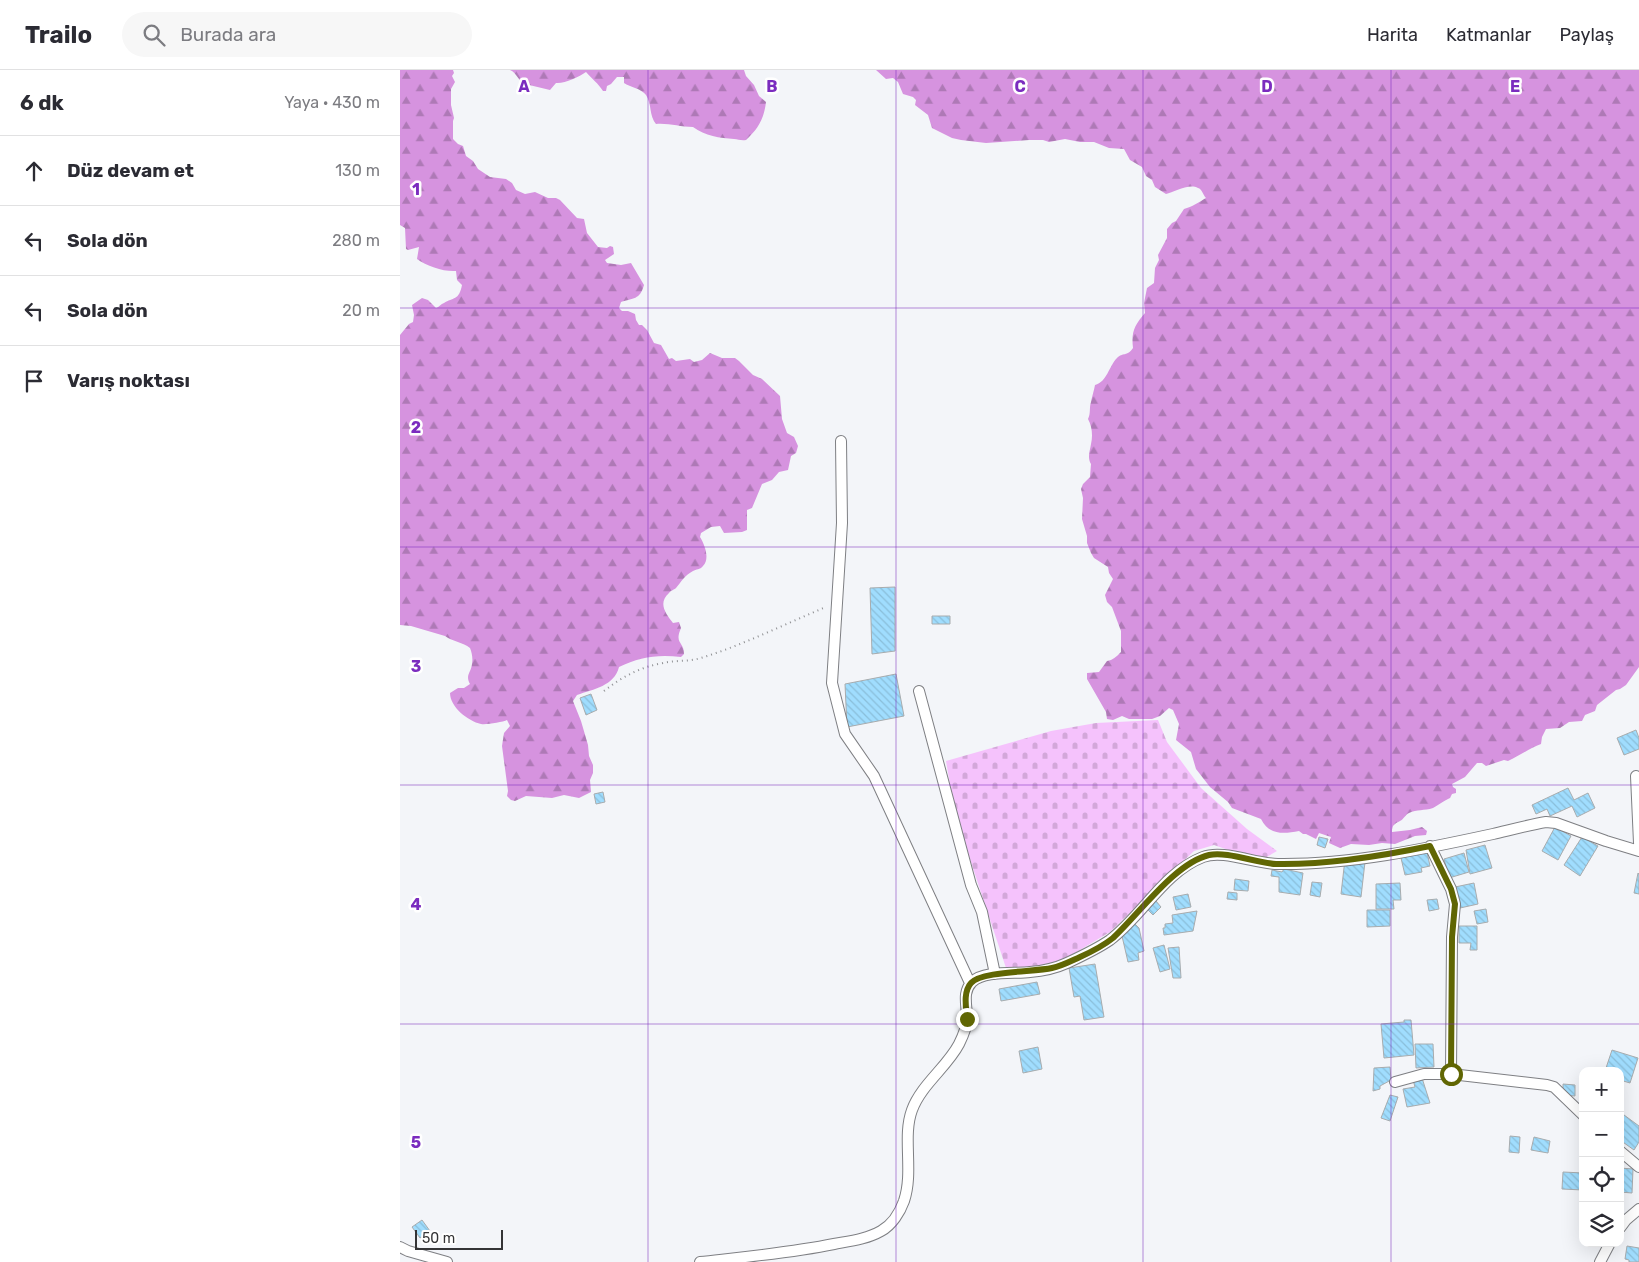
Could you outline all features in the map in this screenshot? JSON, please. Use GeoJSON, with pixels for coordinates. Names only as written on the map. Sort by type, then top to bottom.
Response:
{"type":"FeatureCollection","features":[{"type":"Feature","properties":{"kind":"street"},"geometry":{"type":"LineString","coordinates":[[841,441],[842,523],[832,683],[845,734],[874,776],[970,983]]}},
{"type":"Feature","properties":{"kind":"street"},"geometry":{"type":"LineString","coordinates":[[919,691],[971,885],[982,912],[995,974]]}},
{"type":"Feature","properties":{"kind":"street"},"geometry":{"type":"LineString","coordinates":[[1636,776],[1639,844]]}},
{"type":"Feature","properties":{"kind":"street"},"geometry":{"type":"LineString","coordinates":[[700,1262],[790,1253],[866,1238],[880,1232],[889,1225],[903,1204],[907,1190],[909,1166],[908,1124],[910,1113],[919,1097],[950,1058],[960,1042],[967,1019],[966,995],[970,983],[981,977],[995,974],[1055,968],[1091,952],[1111,940],[1175,874],[1208,855],[1222,854],[1258,863],[1298,864],[1383,856],[1546,822],[1556,823],[1639,851]]}},
{"type":"Feature","properties":{"kind":"street"},"geometry":{"type":"LineString","coordinates":[[1430,846],[1451,889],[1455,904],[1452,937],[1451,1074]]}},
{"type":"Feature","properties":{"kind":"street"},"geometry":{"type":"LineString","coordinates":[[1395,1082],[1424,1074],[1451,1074],[1547,1085],[1554,1087],[1580,1112]]}},
{"type":"Feature","properties":{"kind":"street"},"geometry":{"type":"LineString","coordinates":[[1624,1155],[1639,1168]]}},
{"type":"Feature","properties":{"kind":"street"},"geometry":{"type":"LineString","coordinates":[[1624,1223],[1639,1209]]}},
{"type":"Feature","properties":{"kind":"street"},"geometry":{"type":"LineString","coordinates":[[400,1247],[447,1262]]}},
{"type":"Feature","properties":{"kind":"street"},"geometry":{"type":"LineString","coordinates":[[1600,1262],[1608,1247]]}},
{"type":"Feature","properties":{"kind":"path"},"geometry":{"type":"LineString","coordinates":[[604,691],[622,677],[633,672],[664,662],[699,658],[723,650],[837,602]]}},
{"type":"Feature","properties":{"kind":"green space"},"geometry":{"type":"Polygon","coordinates":[[[400,70],[453,70],[452,76],[455,82],[451,89],[451,105],[454,118],[453,139],[463,146],[466,156],[473,161],[478,169],[490,177],[506,179],[512,183],[516,190],[525,194],[535,192],[548,198],[556,198],[577,218],[584,219],[587,233],[598,247],[613,247],[614,254],[605,260],[607,263],[621,265],[631,263],[644,285],[638,296],[621,302],[619,308],[622,311],[635,314],[639,325],[642,325],[647,330],[654,343],[661,345],[669,359],[672,358],[676,361],[690,359],[694,362],[702,360],[710,353],[722,358],[735,358],[739,361],[753,375],[762,379],[780,396],[782,419],[787,433],[794,437],[798,446],[796,453],[791,456],[788,470],[779,472],[772,480],[762,484],[752,508],[747,510],[747,530],[724,533],[720,526],[711,527],[701,533],[700,537],[706,552],[705,563],[701,568],[688,574],[664,600],[663,604],[667,616],[673,623],[679,622],[681,628],[679,640],[684,654],[681,657],[649,657],[626,664],[619,667],[613,679],[608,683],[577,695],[573,701],[581,721],[593,765],[593,773],[590,780],[591,792],[579,798],[564,795],[552,798],[526,796],[515,801],[511,800],[507,796],[502,746],[504,733],[510,726],[507,720],[481,724],[465,717],[456,708],[451,698],[450,693],[470,684],[468,676],[472,654],[470,648],[445,636],[411,626],[400,625],[400,335],[413,322],[412,305],[422,298],[428,300],[436,308],[455,298],[459,294],[462,285],[457,280],[456,271],[436,268],[417,259],[419,247],[406,249],[405,228],[400,225],[400,70]]]}},
{"type":"Feature","properties":{"kind":"green space"},"geometry":{"type":"Polygon","coordinates":[[[510,70],[744,70],[759,96],[766,102],[760,123],[746,140],[723,138],[693,127],[656,124],[646,95],[642,91],[624,83],[624,77],[617,77],[607,86],[606,91],[603,91],[586,72],[571,80],[556,83],[550,90],[525,84],[510,70]]]}},
{"type":"Feature","properties":{"kind":"green space"},"geometry":{"type":"Polygon","coordinates":[[[876,70],[1639,70],[1639,667],[1626,685],[1616,690],[1597,705],[1595,711],[1585,715],[1582,721],[1569,722],[1560,728],[1546,729],[1541,744],[1508,761],[1504,760],[1486,766],[1482,763],[1477,763],[1465,777],[1452,784],[1456,789],[1456,793],[1452,794],[1450,798],[1433,808],[1409,813],[1394,825],[1392,829],[1392,832],[1422,827],[1427,831],[1426,835],[1415,836],[1395,844],[1351,844],[1340,848],[1329,843],[1331,837],[1319,833],[1316,839],[1299,831],[1282,833],[1272,831],[1261,819],[1232,808],[1228,802],[1210,787],[1196,769],[1191,752],[1176,740],[1179,724],[1173,710],[1169,708],[1160,716],[1152,719],[1129,719],[1122,716],[1113,720],[1107,719],[1106,712],[1087,679],[1087,673],[1099,672],[1107,661],[1121,652],[1121,631],[1112,607],[1107,602],[1105,595],[1113,579],[1108,567],[1094,558],[1091,553],[1082,519],[1083,498],[1081,489],[1090,477],[1091,464],[1089,456],[1092,434],[1088,419],[1090,404],[1095,385],[1102,381],[1117,358],[1129,353],[1133,348],[1133,333],[1136,325],[1145,313],[1144,303],[1147,288],[1154,283],[1155,268],[1159,260],[1158,255],[1167,238],[1167,229],[1176,221],[1184,209],[1206,198],[1201,190],[1194,187],[1186,187],[1166,194],[1155,187],[1152,180],[1146,176],[1142,167],[1130,160],[1124,149],[1109,148],[1094,142],[1065,139],[1049,142],[1029,140],[986,143],[952,138],[932,128],[928,115],[915,105],[916,100],[903,94],[898,82],[893,78],[886,79],[876,70]]]}},
{"type":"Feature","properties":{"kind":"green space"},"geometry":{"type":"Polygon","coordinates":[[[1158,720],[1167,742],[1201,788],[1247,829],[1277,851],[1260,861],[1214,845],[1194,851],[1110,932],[1053,966],[1007,971],[955,814],[946,761],[1051,731],[1096,723],[1158,720]]]}},
{"type":"Feature","properties":{"kind":"building"},"geometry":{"type":"Polygon","coordinates":[[[895,587],[895,651],[872,654],[870,588],[895,587]]]}},
{"type":"Feature","properties":{"kind":"building"},"geometry":{"type":"Polygon","coordinates":[[[932,616],[950,616],[950,624],[932,624],[932,616]]]}},
{"type":"Feature","properties":{"kind":"building"},"geometry":{"type":"Polygon","coordinates":[[[896,674],[904,716],[847,727],[845,684],[896,674]]]}},
{"type":"Feature","properties":{"kind":"building"},"geometry":{"type":"Polygon","coordinates":[[[591,694],[597,710],[586,715],[580,698],[591,694]]]}},
{"type":"Feature","properties":{"kind":"building"},"geometry":{"type":"Polygon","coordinates":[[[1636,730],[1639,738],[1639,749],[1624,755],[1617,738],[1636,730]]]}},
{"type":"Feature","properties":{"kind":"building"},"geometry":{"type":"Polygon","coordinates":[[[1568,788],[1574,800],[1588,793],[1595,808],[1577,817],[1572,806],[1550,816],[1547,809],[1536,814],[1532,805],[1568,788]]]}},
{"type":"Feature","properties":{"kind":"building"},"geometry":{"type":"Polygon","coordinates":[[[603,792],[605,802],[596,804],[594,794],[603,792]]]}},
{"type":"Feature","properties":{"kind":"building"},"geometry":{"type":"Polygon","coordinates":[[[1555,827],[1571,836],[1558,860],[1542,851],[1555,827]]]}},
{"type":"Feature","properties":{"kind":"building"},"geometry":{"type":"Polygon","coordinates":[[[1319,837],[1328,839],[1325,848],[1317,845],[1319,837]]]}},
{"type":"Feature","properties":{"kind":"building"},"geometry":{"type":"Polygon","coordinates":[[[1582,837],[1598,846],[1580,876],[1564,865],[1582,837]]]}},
{"type":"Feature","properties":{"kind":"building"},"geometry":{"type":"Polygon","coordinates":[[[1485,845],[1492,868],[1470,874],[1466,850],[1485,845]]]}},
{"type":"Feature","properties":{"kind":"building"},"geometry":{"type":"Polygon","coordinates":[[[1427,852],[1430,866],[1421,868],[1422,872],[1405,875],[1401,858],[1427,852]]]}},
{"type":"Feature","properties":{"kind":"building"},"geometry":{"type":"Polygon","coordinates":[[[1464,853],[1469,872],[1449,878],[1444,859],[1464,853]]]}},
{"type":"Feature","properties":{"kind":"building"},"geometry":{"type":"Polygon","coordinates":[[[1345,859],[1365,862],[1361,897],[1341,894],[1345,859]]]}},
{"type":"Feature","properties":{"kind":"building"},"geometry":{"type":"Polygon","coordinates":[[[1284,869],[1303,873],[1300,895],[1279,892],[1279,877],[1271,876],[1272,870],[1282,872],[1284,869]]]}},
{"type":"Feature","properties":{"kind":"building"},"geometry":{"type":"Polygon","coordinates":[[[1639,874],[1639,894],[1634,893],[1639,874]]]}},
{"type":"Feature","properties":{"kind":"building"},"geometry":{"type":"Polygon","coordinates":[[[1235,879],[1249,881],[1248,891],[1234,890],[1235,879]]]}},
{"type":"Feature","properties":{"kind":"building"},"geometry":{"type":"Polygon","coordinates":[[[1312,882],[1322,883],[1320,897],[1310,895],[1312,882]]]}},
{"type":"Feature","properties":{"kind":"building"},"geometry":{"type":"Polygon","coordinates":[[[1400,883],[1401,900],[1393,900],[1394,909],[1376,909],[1376,884],[1400,883]]]}},
{"type":"Feature","properties":{"kind":"building"},"geometry":{"type":"Polygon","coordinates":[[[1474,883],[1478,904],[1460,908],[1455,887],[1474,883]]]}},
{"type":"Feature","properties":{"kind":"building"},"geometry":{"type":"Polygon","coordinates":[[[1228,892],[1237,893],[1237,900],[1227,899],[1228,892]]]}},
{"type":"Feature","properties":{"kind":"building"},"geometry":{"type":"Polygon","coordinates":[[[1188,894],[1191,907],[1176,910],[1173,897],[1188,894]]]}},
{"type":"Feature","properties":{"kind":"building"},"geometry":{"type":"Polygon","coordinates":[[[1437,899],[1439,909],[1429,911],[1427,900],[1437,899]]]}},
{"type":"Feature","properties":{"kind":"building"},"geometry":{"type":"Polygon","coordinates":[[[1156,901],[1161,907],[1153,915],[1147,909],[1156,901]]]}},
{"type":"Feature","properties":{"kind":"building"},"geometry":{"type":"Polygon","coordinates":[[[1486,909],[1488,922],[1477,924],[1474,911],[1486,909]]]}},
{"type":"Feature","properties":{"kind":"building"},"geometry":{"type":"Polygon","coordinates":[[[1367,910],[1390,910],[1390,926],[1367,927],[1367,910]]]}},
{"type":"Feature","properties":{"kind":"building"},"geometry":{"type":"Polygon","coordinates":[[[1197,911],[1193,931],[1164,935],[1163,928],[1165,928],[1165,924],[1173,923],[1172,915],[1197,911]]]}},
{"type":"Feature","properties":{"kind":"building"},"geometry":{"type":"Polygon","coordinates":[[[1135,924],[1139,928],[1144,951],[1138,953],[1139,960],[1128,962],[1122,936],[1135,924]]]}},
{"type":"Feature","properties":{"kind":"building"},"geometry":{"type":"Polygon","coordinates":[[[1459,926],[1477,926],[1477,950],[1470,950],[1471,943],[1459,943],[1459,926]]]}},
{"type":"Feature","properties":{"kind":"building"},"geometry":{"type":"Polygon","coordinates":[[[1164,945],[1170,969],[1160,972],[1153,948],[1164,945]]]}},
{"type":"Feature","properties":{"kind":"building"},"geometry":{"type":"Polygon","coordinates":[[[1179,947],[1181,978],[1173,978],[1168,948],[1179,947]]]}},
{"type":"Feature","properties":{"kind":"building"},"geometry":{"type":"Polygon","coordinates":[[[1095,964],[1104,1017],[1084,1020],[1080,996],[1074,997],[1069,968],[1095,964]]]}},
{"type":"Feature","properties":{"kind":"building"},"geometry":{"type":"Polygon","coordinates":[[[1037,982],[1040,994],[1001,1001],[999,989],[1037,982]]]}},
{"type":"Feature","properties":{"kind":"building"},"geometry":{"type":"Polygon","coordinates":[[[1404,1020],[1411,1020],[1414,1055],[1384,1058],[1381,1024],[1404,1022],[1404,1020]]]}},
{"type":"Feature","properties":{"kind":"building"},"geometry":{"type":"Polygon","coordinates":[[[1415,1044],[1433,1044],[1434,1067],[1416,1068],[1415,1044]]]}},
{"type":"Feature","properties":{"kind":"building"},"geometry":{"type":"Polygon","coordinates":[[[1038,1047],[1042,1069],[1023,1073],[1019,1051],[1038,1047]]]}},
{"type":"Feature","properties":{"kind":"building"},"geometry":{"type":"Polygon","coordinates":[[[1612,1050],[1638,1058],[1630,1083],[1624,1081],[1624,1067],[1606,1067],[1612,1050]]]}},
{"type":"Feature","properties":{"kind":"building"},"geometry":{"type":"Polygon","coordinates":[[[1390,1067],[1391,1080],[1380,1086],[1380,1089],[1373,1091],[1374,1068],[1390,1067]]]}},
{"type":"Feature","properties":{"kind":"building"},"geometry":{"type":"Polygon","coordinates":[[[1422,1078],[1430,1103],[1407,1107],[1403,1089],[1415,1087],[1413,1080],[1422,1078]]]}},
{"type":"Feature","properties":{"kind":"building"},"geometry":{"type":"Polygon","coordinates":[[[1563,1084],[1575,1085],[1575,1096],[1563,1095],[1563,1084]]]}},
{"type":"Feature","properties":{"kind":"building"},"geometry":{"type":"Polygon","coordinates":[[[1390,1095],[1398,1097],[1390,1121],[1381,1118],[1390,1095]]]}},
{"type":"Feature","properties":{"kind":"building"},"geometry":{"type":"Polygon","coordinates":[[[1624,1115],[1639,1126],[1639,1142],[1634,1150],[1624,1143],[1624,1115]]]}},
{"type":"Feature","properties":{"kind":"building"},"geometry":{"type":"Polygon","coordinates":[[[1510,1136],[1520,1137],[1519,1153],[1509,1152],[1510,1136]]]}},
{"type":"Feature","properties":{"kind":"building"},"geometry":{"type":"Polygon","coordinates":[[[1534,1137],[1550,1141],[1548,1153],[1531,1150],[1534,1137]]]}},
{"type":"Feature","properties":{"kind":"building"},"geometry":{"type":"Polygon","coordinates":[[[1624,1168],[1633,1169],[1632,1193],[1624,1192],[1624,1168]]]}},
{"type":"Feature","properties":{"kind":"building"},"geometry":{"type":"Polygon","coordinates":[[[1563,1172],[1579,1173],[1579,1190],[1562,1189],[1563,1172]]]}},
{"type":"Feature","properties":{"kind":"building"},"geometry":{"type":"Polygon","coordinates":[[[422,1220],[430,1231],[420,1238],[412,1227],[422,1220]]]}},
{"type":"Feature","properties":{"kind":"building"},"geometry":{"type":"Polygon","coordinates":[[[1627,1246],[1639,1248],[1639,1262],[1629,1262],[1629,1260],[1625,1259],[1627,1246]]]}},
{"type":"Feature","properties":{"kind":"route"},"geometry":{"type":"LineString","coordinates":[[967,1019],[967,989],[975,979],[989,975],[1055,968],[1091,952],[1111,940],[1175,874],[1201,857],[1222,854],[1258,863],[1298,864],[1383,856],[1430,846],[1451,889],[1456,911],[1452,937],[1451,1074]]}}]}
